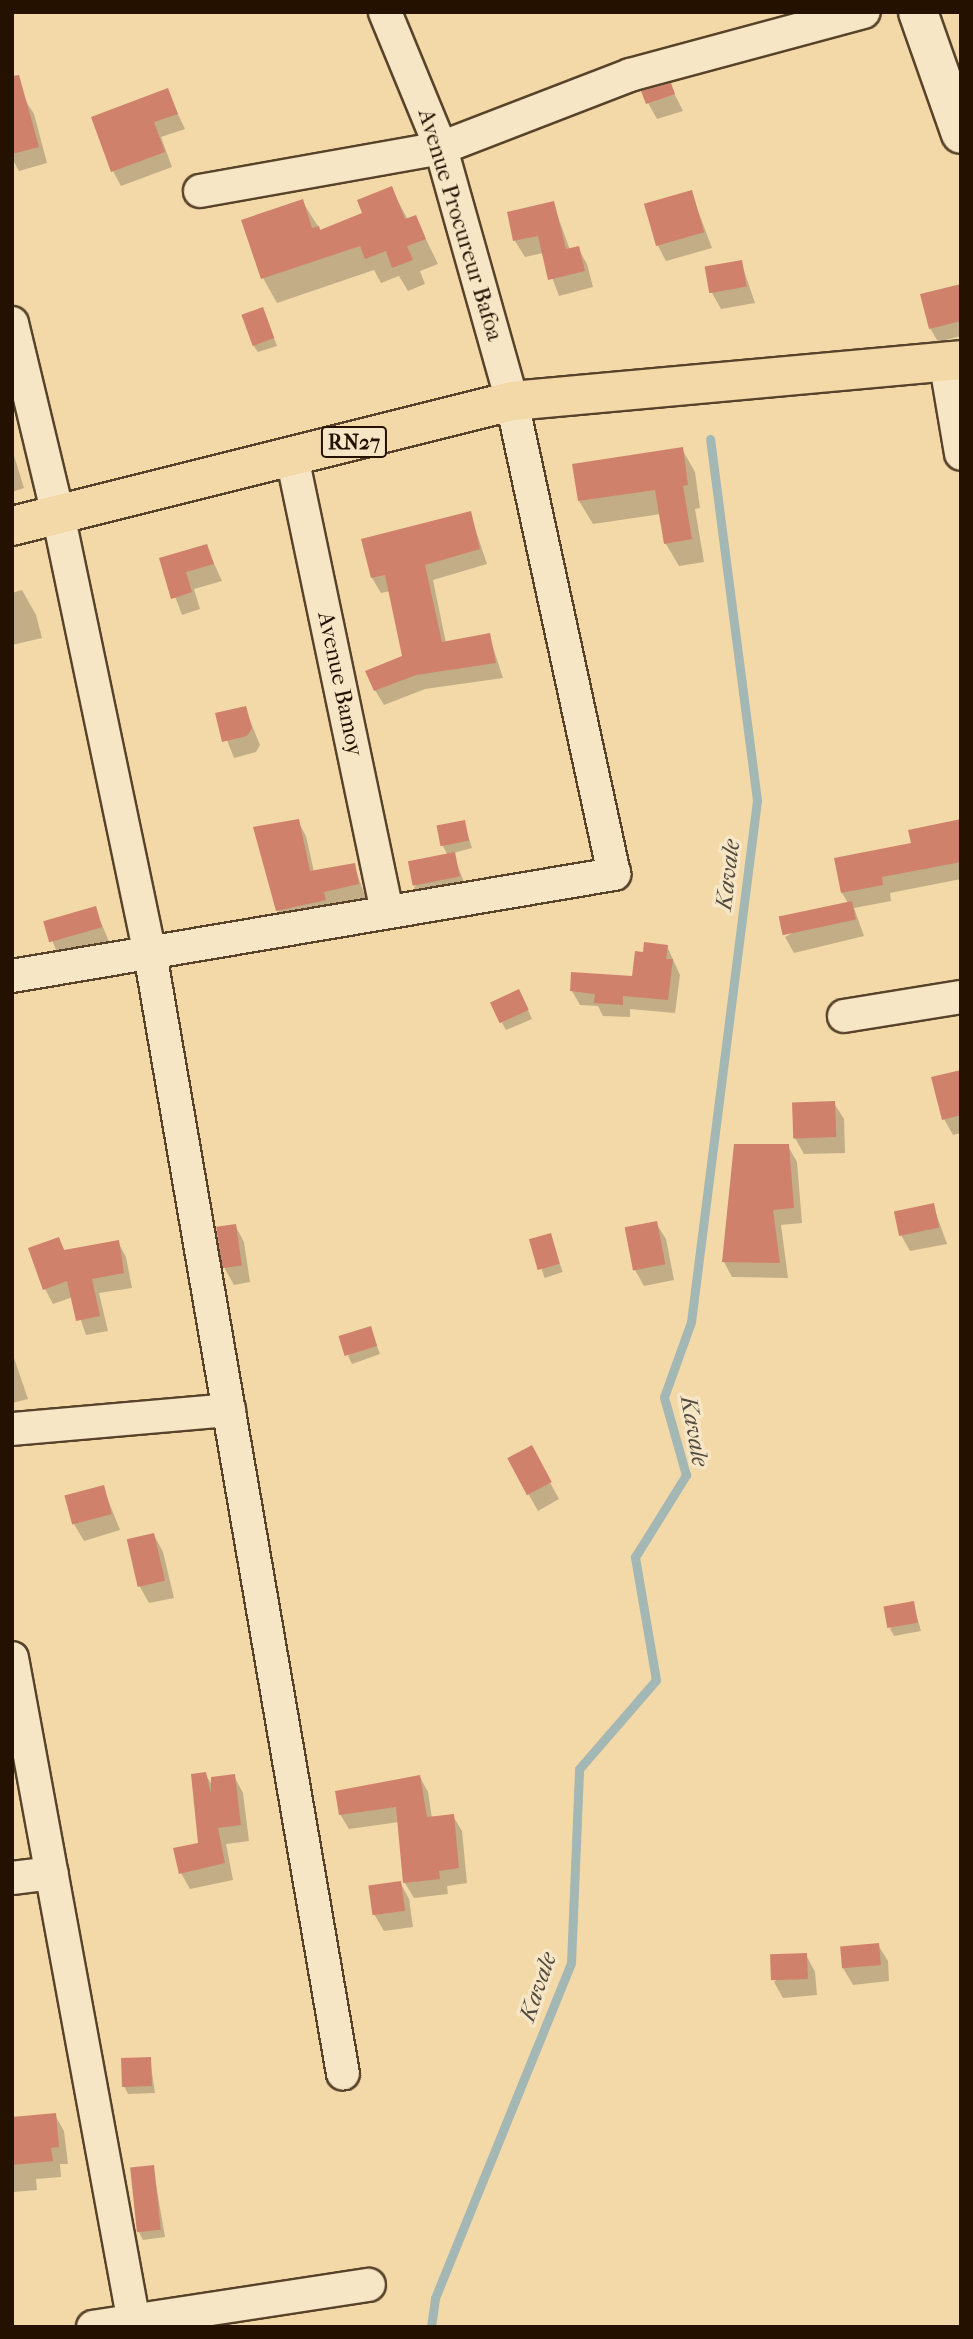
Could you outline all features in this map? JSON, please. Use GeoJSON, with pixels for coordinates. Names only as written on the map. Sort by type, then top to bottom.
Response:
{"type":"FeatureCollection","features":[{"type":"Feature","properties":{"kind":"main road","name":"RN27"},"geometry":{"type":"LineString","coordinates":[[12,526],[513,401],[953,360]]}},
{"type":"Feature","properties":{"kind":"street","name":"Avenue Procureur Bafoa"},"geometry":{"type":"LineString","coordinates":[[385,12],[441,148],[513,401],[614,874],[387,910]]}},
{"type":"Feature","properties":{"kind":"street"},"geometry":{"type":"LineString","coordinates":[[200,191],[441,148],[630,75],[864,12]]}},
{"type":"Feature","properties":{"kind":"street"},"geometry":{"type":"LineString","coordinates":[[918,12],[961,134]]}},
{"type":"Feature","properties":{"kind":"street"},"geometry":{"type":"LineString","coordinates":[[12,323],[58,514],[150,953],[343,2074]]}},
{"type":"Feature","properties":{"kind":"street"},"geometry":{"type":"LineString","coordinates":[[953,360],[961,454]]}},
{"type":"Feature","properties":{"kind":"street","name":"Avenue Bamoy"},"geometry":{"type":"LineString","coordinates":[[292,457],[387,910]]}},
{"type":"Feature","properties":{"kind":"street"},"geometry":{"type":"LineString","coordinates":[[12,976],[387,910]]}},
{"type":"Feature","properties":{"kind":"street"},"geometry":{"type":"LineString","coordinates":[[844,1016],[961,997]]}},
{"type":"Feature","properties":{"kind":"street"},"geometry":{"type":"LineString","coordinates":[[12,1429],[229,1410]]}},
{"type":"Feature","properties":{"kind":"street"},"geometry":{"type":"LineString","coordinates":[[12,1658],[134,2323]]}},
{"type":"Feature","properties":{"kind":"street"},"geometry":{"type":"LineString","coordinates":[[12,1878],[52,1872]]}},
{"type":"Feature","properties":{"kind":"street"},"geometry":{"type":"LineString","coordinates":[[93,2327],[134,2323],[369,2285]]}},
{"type":"Feature","properties":{"kind":"building"},"geometry":{"type":"Polygon","coordinates":[[[19,75],[39,147],[12,154],[12,76],[19,75]]]}},
{"type":"Feature","properties":{"kind":"building"},"geometry":{"type":"Polygon","coordinates":[[[671,83],[675,94],[646,104],[641,91],[671,83]]]}},
{"type":"Feature","properties":{"kind":"building"},"geometry":{"type":"Polygon","coordinates":[[[168,88],[178,114],[154,122],[165,152],[111,172],[91,117],[168,88]]]}},
{"type":"Feature","properties":{"kind":"building"},"geometry":{"type":"Polygon","coordinates":[[[392,186],[405,219],[416,215],[426,239],[407,246],[413,260],[392,268],[386,251],[365,259],[360,246],[261,279],[241,220],[303,199],[312,228],[319,226],[320,230],[362,213],[357,200],[392,186]]]}},
{"type":"Feature","properties":{"kind":"building"},"geometry":{"type":"Polygon","coordinates":[[[692,190],[704,232],[656,246],[644,204],[692,190]]]}},
{"type":"Feature","properties":{"kind":"building"},"geometry":{"type":"Polygon","coordinates":[[[554,201],[566,249],[579,246],[585,271],[548,280],[538,236],[513,241],[507,212],[554,201]]]}},
{"type":"Feature","properties":{"kind":"building"},"geometry":{"type":"Polygon","coordinates":[[[742,260],[747,287],[709,293],[705,267],[742,260]]]}},
{"type":"Feature","properties":{"kind":"building"},"geometry":{"type":"Polygon","coordinates":[[[961,284],[961,321],[929,329],[920,294],[961,284]]]}},
{"type":"Feature","properties":{"kind":"building"},"geometry":{"type":"Polygon","coordinates":[[[263,307],[274,338],[253,346],[241,315],[263,307]]]}},
{"type":"Feature","properties":{"kind":"building"},"geometry":{"type":"Polygon","coordinates":[[[683,447],[688,485],[683,486],[692,539],[664,544],[655,490],[578,501],[572,464],[683,447]]]}},
{"type":"Feature","properties":{"kind":"building"},"geometry":{"type":"Polygon","coordinates":[[[471,511],[480,549],[425,565],[442,642],[490,633],[496,663],[416,675],[374,691],[365,671],[402,656],[385,575],[371,578],[361,539],[471,511]]]}},
{"type":"Feature","properties":{"kind":"building"},"geometry":{"type":"Polygon","coordinates":[[[207,544],[214,564],[186,572],[192,592],[171,599],[159,558],[207,544]]]}},
{"type":"Feature","properties":{"kind":"building"},"geometry":{"type":"Polygon","coordinates":[[[246,706],[252,728],[247,736],[222,742],[215,713],[246,706]]]}},
{"type":"Feature","properties":{"kind":"building"},"geometry":{"type":"Polygon","coordinates":[[[299,819],[310,871],[355,863],[359,884],[324,892],[326,900],[276,911],[253,827],[299,819]]]}},
{"type":"Feature","properties":{"kind":"building"},"geometry":{"type":"Polygon","coordinates":[[[961,819],[961,862],[882,877],[883,885],[841,893],[834,858],[911,843],[908,830],[961,819]]]}},
{"type":"Feature","properties":{"kind":"building"},"geometry":{"type":"Polygon","coordinates":[[[465,820],[469,841],[441,846],[437,826],[465,820]]]}},
{"type":"Feature","properties":{"kind":"building"},"geometry":{"type":"Polygon","coordinates":[[[455,852],[460,877],[413,886],[408,861],[455,852]]]}},
{"type":"Feature","properties":{"kind":"building"},"geometry":{"type":"Polygon","coordinates":[[[852,901],[856,920],[783,935],[779,917],[852,901]]]}},
{"type":"Feature","properties":{"kind":"building"},"geometry":{"type":"Polygon","coordinates":[[[96,906],[102,927],[49,942],[43,921],[96,906]]]}},
{"type":"Feature","properties":{"kind":"building"},"geometry":{"type":"Polygon","coordinates":[[[644,942],[668,945],[666,959],[673,959],[668,1000],[623,996],[623,1005],[594,1003],[595,994],[570,991],[571,972],[632,976],[635,951],[643,952],[644,942]]]}},
{"type":"Feature","properties":{"kind":"building"},"geometry":{"type":"Polygon","coordinates":[[[519,989],[529,1010],[500,1023],[490,1003],[519,989]]]}},
{"type":"Feature","properties":{"kind":"building"},"geometry":{"type":"Polygon","coordinates":[[[961,1070],[961,1115],[942,1120],[931,1077],[961,1070]]]}},
{"type":"Feature","properties":{"kind":"building"},"geometry":{"type":"Polygon","coordinates":[[[835,1101],[836,1137],[793,1138],[792,1103],[835,1101]]]}},
{"type":"Feature","properties":{"kind":"building"},"geometry":{"type":"Polygon","coordinates":[[[734,1144],[789,1144],[794,1208],[773,1210],[780,1263],[722,1262],[734,1144]]]}},
{"type":"Feature","properties":{"kind":"building"},"geometry":{"type":"Polygon","coordinates":[[[934,1203],[939,1227],[899,1236],[894,1212],[934,1203]]]}},
{"type":"Feature","properties":{"kind":"building"},"geometry":{"type":"Polygon","coordinates":[[[657,1221],[665,1264],[633,1270],[625,1227],[657,1221]]]}},
{"type":"Feature","properties":{"kind":"building"},"geometry":{"type":"Polygon","coordinates":[[[236,1224],[242,1266],[222,1268],[216,1227],[236,1224]]]}},
{"type":"Feature","properties":{"kind":"building"},"geometry":{"type":"Polygon","coordinates":[[[551,1233],[560,1264],[538,1270],[529,1239],[551,1233]]]}},
{"type":"Feature","properties":{"kind":"building"},"geometry":{"type":"Polygon","coordinates":[[[59,1237],[64,1250],[119,1240],[124,1273],[92,1279],[100,1316],[76,1321],[67,1281],[43,1290],[28,1248],[59,1237]]]}},
{"type":"Feature","properties":{"kind":"building"},"geometry":{"type":"Polygon","coordinates":[[[371,1326],[377,1346],[345,1356],[338,1336],[371,1326]]]}},
{"type":"Feature","properties":{"kind":"building"},"geometry":{"type":"Polygon","coordinates":[[[532,1445],[552,1482],[527,1495],[507,1458],[532,1445]]]}},
{"type":"Feature","properties":{"kind":"building"},"geometry":{"type":"Polygon","coordinates":[[[104,1485],[112,1514],[72,1525],[64,1496],[104,1485]]]}},
{"type":"Feature","properties":{"kind":"building"},"geometry":{"type":"Polygon","coordinates":[[[154,1533],[165,1581],[138,1587],[127,1539],[154,1533]]]}},
{"type":"Feature","properties":{"kind":"building"},"geometry":{"type":"Polygon","coordinates":[[[914,1601],[918,1623],[887,1628],[883,1606],[914,1601]]]}},
{"type":"Feature","properties":{"kind":"building"},"geometry":{"type":"Polygon","coordinates":[[[206,1772],[211,1794],[211,1777],[235,1774],[241,1825],[218,1828],[225,1863],[179,1874],[173,1848],[198,1843],[191,1774],[206,1772]]]}},
{"type":"Feature","properties":{"kind":"building"},"geometry":{"type":"Polygon","coordinates":[[[420,1775],[427,1817],[454,1814],[459,1868],[439,1871],[440,1879],[403,1883],[396,1807],[339,1815],[335,1791],[420,1775]]]}},
{"type":"Feature","properties":{"kind":"building"},"geometry":{"type":"Polygon","coordinates":[[[401,1881],[405,1911],[372,1915],[368,1886],[401,1881]]]}},
{"type":"Feature","properties":{"kind":"building"},"geometry":{"type":"Polygon","coordinates":[[[879,1943],[881,1965],[842,1968],[840,1946],[879,1943]]]}},
{"type":"Feature","properties":{"kind":"building"},"geometry":{"type":"Polygon","coordinates":[[[807,1953],[808,1979],[771,1980],[770,1954],[807,1953]]]}},
{"type":"Feature","properties":{"kind":"building"},"geometry":{"type":"Polygon","coordinates":[[[151,2057],[152,2086],[122,2087],[121,2058],[151,2057]]]}},
{"type":"Feature","properties":{"kind":"building"},"geometry":{"type":"Polygon","coordinates":[[[56,2113],[59,2147],[51,2148],[53,2161],[12,2165],[12,2117],[56,2113]]]}},
{"type":"Feature","properties":{"kind":"building"},"geometry":{"type":"Polygon","coordinates":[[[154,2165],[161,2230],[137,2232],[130,2168],[154,2165]]]}},
{"type":"Feature","properties":{"kind":"waterway","name":"Kavale"},"geometry":{"type":"LineString","coordinates":[[431,2327],[435,2298],[571,1963],[579,1769],[656,1680],[635,1557],[686,1475],[664,1397],[691,1322],[757,800],[710,439]]}}]}
